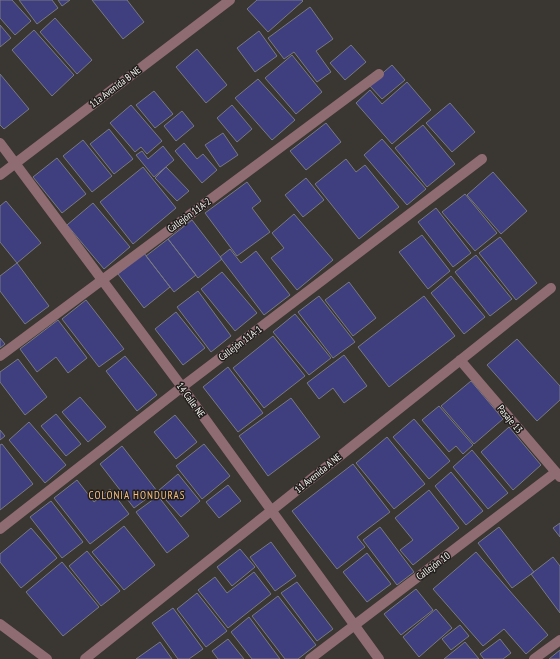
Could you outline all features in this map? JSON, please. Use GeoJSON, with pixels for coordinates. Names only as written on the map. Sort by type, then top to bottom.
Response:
{"type":"FeatureCollection","features":[{"type":"Feature","properties":{"kind":"street","name":"11a Avenida B NE"},"geometry":{"type":"LineString","coordinates":[[0,175],[230,0]]}},
{"type":"Feature","properties":{"kind":"street","name":"Callejón 11A-2"},"geometry":{"type":"LineString","coordinates":[[0,356],[379,74]]}},
{"type":"Feature","properties":{"kind":"street","name":"14 Calle NE"},"geometry":{"type":"LineString","coordinates":[[0,144],[182,387],[379,659]]}},
{"type":"Feature","properties":{"kind":"street","name":"Callejón 11A-1"},"geometry":{"type":"LineString","coordinates":[[0,529],[182,387],[482,159]]}},
{"type":"Feature","properties":{"kind":"street","name":"11 Avenida A NE"},"geometry":{"type":"LineString","coordinates":[[85,659],[551,288]]}},
{"type":"Feature","properties":{"kind":"street","name":"Pasaje 13"},"geometry":{"type":"LineString","coordinates":[[460,360],[558,474]]}},
{"type":"Feature","properties":{"kind":"street","name":"Callejón 10"},"geometry":{"type":"LineString","coordinates":[[310,659],[558,474]]}},
{"type":"Feature","properties":{"kind":"street"},"geometry":{"type":"LineString","coordinates":[[0,624],[47,659]]}},
{"type":"Feature","properties":{"kind":"street"},"geometry":{"type":"LineString","coordinates":[[534,659],[560,640]]}},
{"type":"Feature","properties":{"kind":"building"},"geometry":{"type":"Polygon","coordinates":[[[0,0],[12,0],[31,21],[15,35],[0,18],[0,0]]]}},
{"type":"Feature","properties":{"kind":"building"},"geometry":{"type":"Polygon","coordinates":[[[19,0],[52,0],[58,8],[37,24],[19,0]]]}},
{"type":"Feature","properties":{"kind":"building"},"geometry":{"type":"Polygon","coordinates":[[[58,0],[70,0],[62,6],[58,0]]]}},
{"type":"Feature","properties":{"kind":"building"},"geometry":{"type":"Polygon","coordinates":[[[92,0],[127,0],[144,22],[123,39],[92,0]]]}},
{"type":"Feature","properties":{"kind":"building"},"geometry":{"type":"Polygon","coordinates":[[[257,0],[303,1],[268,32],[247,9],[257,0]]]}},
{"type":"Feature","properties":{"kind":"building"},"geometry":{"type":"Polygon","coordinates":[[[310,7],[333,39],[316,51],[331,72],[317,82],[294,52],[284,59],[268,38],[310,7]]]}},
{"type":"Feature","properties":{"kind":"building"},"geometry":{"type":"Polygon","coordinates":[[[55,18],[92,60],[77,74],[40,32],[55,18]]]}},
{"type":"Feature","properties":{"kind":"building"},"geometry":{"type":"Polygon","coordinates":[[[0,25],[11,38],[0,47],[0,25]]]}},
{"type":"Feature","properties":{"kind":"building"},"geometry":{"type":"Polygon","coordinates":[[[34,30],[74,75],[52,96],[12,50],[34,30]]]}},
{"type":"Feature","properties":{"kind":"building"},"geometry":{"type":"Polygon","coordinates":[[[259,31],[277,56],[255,72],[237,48],[259,31]]]}},
{"type":"Feature","properties":{"kind":"building"},"geometry":{"type":"Polygon","coordinates":[[[351,45],[366,62],[345,80],[330,63],[351,45]]]}},
{"type":"Feature","properties":{"kind":"building"},"geometry":{"type":"Polygon","coordinates":[[[197,49],[227,85],[206,103],[176,67],[197,49]]]}},
{"type":"Feature","properties":{"kind":"building"},"geometry":{"type":"Polygon","coordinates":[[[292,55],[322,92],[296,114],[265,78],[292,55]]]}},
{"type":"Feature","properties":{"kind":"building"},"geometry":{"type":"Polygon","coordinates":[[[392,65],[405,80],[382,99],[369,85],[392,65]]]}},
{"type":"Feature","properties":{"kind":"building"},"geometry":{"type":"Polygon","coordinates":[[[0,74],[29,109],[4,129],[0,125],[0,74]]]}},
{"type":"Feature","properties":{"kind":"building"},"geometry":{"type":"Polygon","coordinates":[[[258,79],[295,120],[272,140],[235,98],[258,79]]]}},
{"type":"Feature","properties":{"kind":"building"},"geometry":{"type":"Polygon","coordinates":[[[407,82],[431,110],[392,144],[356,103],[370,90],[382,104],[407,82]]]}},
{"type":"Feature","properties":{"kind":"building"},"geometry":{"type":"Polygon","coordinates":[[[154,91],[173,114],[155,128],[136,105],[154,91]]]}},
{"type":"Feature","properties":{"kind":"building"},"geometry":{"type":"Polygon","coordinates":[[[450,103],[475,132],[452,152],[426,123],[450,103]]]}},
{"type":"Feature","properties":{"kind":"building"},"geometry":{"type":"Polygon","coordinates":[[[131,105],[162,141],[147,154],[141,147],[135,152],[110,123],[131,105]]]}},
{"type":"Feature","properties":{"kind":"building"},"geometry":{"type":"Polygon","coordinates":[[[232,105],[252,129],[237,142],[217,118],[232,105]]]}},
{"type":"Feature","properties":{"kind":"building"},"geometry":{"type":"Polygon","coordinates":[[[182,111],[194,126],[176,141],[164,126],[182,111]]]}},
{"type":"Feature","properties":{"kind":"building"},"geometry":{"type":"Polygon","coordinates":[[[326,123],[341,142],[306,170],[290,151],[326,123]]]}},
{"type":"Feature","properties":{"kind":"building"},"geometry":{"type":"Polygon","coordinates":[[[423,125],[455,164],[427,187],[395,148],[423,125]]]}},
{"type":"Feature","properties":{"kind":"building"},"geometry":{"type":"Polygon","coordinates":[[[109,129],[133,159],[114,174],[90,144],[109,129]]]}},
{"type":"Feature","properties":{"kind":"building"},"geometry":{"type":"Polygon","coordinates":[[[223,133],[238,155],[220,167],[205,145],[223,133]]]}},
{"type":"Feature","properties":{"kind":"building"},"geometry":{"type":"Polygon","coordinates":[[[382,139],[426,189],[407,205],[364,155],[382,139]]]}},
{"type":"Feature","properties":{"kind":"building"},"geometry":{"type":"Polygon","coordinates":[[[83,140],[112,176],[92,192],[63,156],[83,140]]]}},
{"type":"Feature","properties":{"kind":"building"},"geometry":{"type":"Polygon","coordinates":[[[184,143],[197,159],[203,154],[217,170],[202,183],[175,151],[184,143]]]}},
{"type":"Feature","properties":{"kind":"building"},"geometry":{"type":"Polygon","coordinates":[[[163,146],[174,160],[154,177],[136,155],[142,151],[148,159],[163,146]]]}},
{"type":"Feature","properties":{"kind":"building"},"geometry":{"type":"Polygon","coordinates":[[[57,158],[86,194],[62,213],[33,177],[57,158]]]}},
{"type":"Feature","properties":{"kind":"building"},"geometry":{"type":"Polygon","coordinates":[[[346,159],[356,172],[365,165],[399,207],[359,239],[315,184],[346,159]]]}},
{"type":"Feature","properties":{"kind":"building"},"geometry":{"type":"Polygon","coordinates":[[[143,167],[176,208],[133,244],[100,202],[143,167]]]}},
{"type":"Feature","properties":{"kind":"building"},"geometry":{"type":"Polygon","coordinates":[[[166,167],[189,191],[177,201],[155,178],[166,167]]]}},
{"type":"Feature","properties":{"kind":"building"},"geometry":{"type":"Polygon","coordinates":[[[493,172],[527,211],[501,234],[467,195],[493,172]]]}},
{"type":"Feature","properties":{"kind":"building"},"geometry":{"type":"Polygon","coordinates":[[[306,178],[324,200],[303,217],[285,195],[306,178]]]}},
{"type":"Feature","properties":{"kind":"building"},"geometry":{"type":"Polygon","coordinates":[[[247,182],[261,201],[252,208],[270,232],[237,256],[205,213],[247,182]]]}},
{"type":"Feature","properties":{"kind":"building"},"geometry":{"type":"Polygon","coordinates":[[[465,194],[497,233],[475,251],[442,212],[465,194]]]}},
{"type":"Feature","properties":{"kind":"building"},"geometry":{"type":"Polygon","coordinates":[[[6,201],[41,243],[17,263],[0,242],[0,206],[6,201]]]}},
{"type":"Feature","properties":{"kind":"building"},"geometry":{"type":"Polygon","coordinates":[[[93,203],[130,247],[104,269],[67,225],[93,203]]]}},
{"type":"Feature","properties":{"kind":"building"},"geometry":{"type":"Polygon","coordinates":[[[436,208],[471,253],[453,267],[418,222],[436,208]]]}},
{"type":"Feature","properties":{"kind":"building"},"geometry":{"type":"Polygon","coordinates":[[[294,214],[333,260],[297,290],[271,258],[284,248],[272,233],[294,214]]]}},
{"type":"Feature","properties":{"kind":"building"},"geometry":{"type":"Polygon","coordinates":[[[192,220],[222,259],[198,278],[168,239],[192,220]]]}},
{"type":"Feature","properties":{"kind":"building"},"geometry":{"type":"Polygon","coordinates":[[[422,235],[450,271],[428,289],[399,252],[422,235]]]}},
{"type":"Feature","properties":{"kind":"building"},"geometry":{"type":"Polygon","coordinates":[[[500,237],[537,283],[516,300],[479,253],[500,237]]]}},
{"type":"Feature","properties":{"kind":"building"},"geometry":{"type":"Polygon","coordinates":[[[168,239],[196,275],[174,292],[146,256],[168,239]]]}},
{"type":"Feature","properties":{"kind":"building"},"geometry":{"type":"Polygon","coordinates":[[[230,249],[241,263],[256,251],[290,295],[264,315],[220,257],[230,249]]]}},
{"type":"Feature","properties":{"kind":"building"},"geometry":{"type":"Polygon","coordinates":[[[144,253],[170,287],[144,308],[118,274],[144,253]]]}},
{"type":"Feature","properties":{"kind":"building"},"geometry":{"type":"Polygon","coordinates":[[[476,255],[512,299],[490,316],[455,272],[476,255]]]}},
{"type":"Feature","properties":{"kind":"building"},"geometry":{"type":"Polygon","coordinates":[[[17,263],[49,306],[25,324],[0,291],[0,276],[17,263]]]}},
{"type":"Feature","properties":{"kind":"building"},"geometry":{"type":"Polygon","coordinates":[[[222,272],[257,313],[235,331],[201,289],[222,272]]]}},
{"type":"Feature","properties":{"kind":"building"},"geometry":{"type":"Polygon","coordinates":[[[451,276],[485,317],[464,334],[431,293],[451,276]]]}},
{"type":"Feature","properties":{"kind":"building"},"geometry":{"type":"Polygon","coordinates":[[[349,282],[376,318],[353,336],[325,300],[349,282]]]}},
{"type":"Feature","properties":{"kind":"building"},"geometry":{"type":"Polygon","coordinates":[[[198,291],[231,336],[211,352],[177,307],[198,291]]]}},
{"type":"Feature","properties":{"kind":"building"},"geometry":{"type":"Polygon","coordinates":[[[319,296],[355,342],[333,358],[298,312],[319,296]]]}},
{"type":"Feature","properties":{"kind":"building"},"geometry":{"type":"Polygon","coordinates":[[[424,296],[455,336],[389,387],[358,347],[424,296]]]}},
{"type":"Feature","properties":{"kind":"building"},"geometry":{"type":"Polygon","coordinates":[[[86,300],[124,349],[99,367],[62,319],[86,300]]]}},
{"type":"Feature","properties":{"kind":"building"},"geometry":{"type":"Polygon","coordinates":[[[176,312],[205,348],[183,365],[155,329],[176,312]]]}},
{"type":"Feature","properties":{"kind":"building"},"geometry":{"type":"Polygon","coordinates":[[[295,314],[331,358],[309,375],[273,332],[295,314]]]}},
{"type":"Feature","properties":{"kind":"building"},"geometry":{"type":"Polygon","coordinates":[[[58,320],[87,358],[68,373],[56,357],[37,372],[20,349],[58,320]]]}},
{"type":"Feature","properties":{"kind":"building"},"geometry":{"type":"Polygon","coordinates":[[[273,336],[305,376],[264,408],[233,368],[273,336]]]}},
{"type":"Feature","properties":{"kind":"building"},"geometry":{"type":"Polygon","coordinates":[[[0,338],[5,344],[0,348],[0,338]]]}},
{"type":"Feature","properties":{"kind":"building"},"geometry":{"type":"Polygon","coordinates":[[[517,339],[560,386],[560,400],[537,421],[487,365],[517,339]]]}},
{"type":"Feature","properties":{"kind":"building"},"geometry":{"type":"Polygon","coordinates":[[[344,355],[367,386],[344,403],[333,388],[319,399],[307,383],[344,355]]]}},
{"type":"Feature","properties":{"kind":"building"},"geometry":{"type":"Polygon","coordinates":[[[125,356],[157,395],[137,411],[106,371],[125,356]]]}},
{"type":"Feature","properties":{"kind":"building"},"geometry":{"type":"Polygon","coordinates":[[[18,359],[47,397],[25,415],[0,382],[0,372],[18,359]]]}},
{"type":"Feature","properties":{"kind":"building"},"geometry":{"type":"Polygon","coordinates":[[[228,367],[263,413],[238,432],[203,387],[228,367]]]}},
{"type":"Feature","properties":{"kind":"building"},"geometry":{"type":"Polygon","coordinates":[[[471,381],[503,419],[474,444],[441,406],[471,381]]]}},
{"type":"Feature","properties":{"kind":"building"},"geometry":{"type":"Polygon","coordinates":[[[80,397],[106,427],[88,442],[62,412],[80,397]]]}},
{"type":"Feature","properties":{"kind":"building"},"geometry":{"type":"Polygon","coordinates":[[[291,398],[320,437],[268,476],[239,436],[291,398]]]}},
{"type":"Feature","properties":{"kind":"building"},"geometry":{"type":"Polygon","coordinates":[[[439,406],[473,445],[463,454],[456,446],[449,452],[422,420],[439,406]]]}},
{"type":"Feature","properties":{"kind":"building"},"geometry":{"type":"Polygon","coordinates":[[[56,414],[81,444],[66,456],[41,426],[56,414]]]}},
{"type":"Feature","properties":{"kind":"building"},"geometry":{"type":"Polygon","coordinates":[[[175,415],[197,442],[176,459],[154,432],[175,415]]]}},
{"type":"Feature","properties":{"kind":"building"},"geometry":{"type":"Polygon","coordinates":[[[414,419],[450,461],[429,479],[393,437],[414,419]]]}},
{"type":"Feature","properties":{"kind":"building"},"geometry":{"type":"Polygon","coordinates":[[[29,422],[66,465],[45,483],[9,440],[29,422]]]}},
{"type":"Feature","properties":{"kind":"building"},"geometry":{"type":"Polygon","coordinates":[[[509,427],[541,465],[513,490],[481,452],[509,427]]]}},
{"type":"Feature","properties":{"kind":"building"},"geometry":{"type":"Polygon","coordinates":[[[0,430],[5,436],[0,440],[0,430]]]}},
{"type":"Feature","properties":{"kind":"building"},"geometry":{"type":"Polygon","coordinates":[[[387,437],[425,484],[394,509],[356,463],[387,437]]]}},
{"type":"Feature","properties":{"kind":"building"},"geometry":{"type":"Polygon","coordinates":[[[2,444],[33,484],[0,510],[0,445],[2,444]]]}},
{"type":"Feature","properties":{"kind":"building"},"geometry":{"type":"Polygon","coordinates":[[[204,444],[230,476],[202,499],[176,466],[204,444]]]}},
{"type":"Feature","properties":{"kind":"building"},"geometry":{"type":"Polygon","coordinates":[[[122,446],[157,491],[134,508],[100,464],[122,446]]]}},
{"type":"Feature","properties":{"kind":"building"},"geometry":{"type":"Polygon","coordinates":[[[472,450],[508,493],[488,509],[453,467],[472,450]]]}},
{"type":"Feature","properties":{"kind":"building"},"geometry":{"type":"Polygon","coordinates":[[[353,464],[390,512],[357,537],[365,547],[337,569],[292,511],[353,464]]]}},
{"type":"Feature","properties":{"kind":"building"},"geometry":{"type":"Polygon","coordinates":[[[451,472],[483,511],[466,525],[435,486],[451,472]]]}},
{"type":"Feature","properties":{"kind":"building"},"geometry":{"type":"Polygon","coordinates":[[[178,474],[200,501],[181,517],[158,491],[178,474]]]}},
{"type":"Feature","properties":{"kind":"building"},"geometry":{"type":"Polygon","coordinates":[[[77,480],[94,502],[110,489],[129,514],[90,544],[54,498],[77,480]]]}},
{"type":"Feature","properties":{"kind":"building"},"geometry":{"type":"Polygon","coordinates":[[[228,485],[241,501],[219,518],[206,502],[228,485]]]}},
{"type":"Feature","properties":{"kind":"building"},"geometry":{"type":"Polygon","coordinates":[[[429,490],[459,528],[413,565],[400,550],[413,540],[395,518],[429,490]]]}},
{"type":"Feature","properties":{"kind":"building"},"geometry":{"type":"Polygon","coordinates":[[[158,496],[189,536],[167,553],[136,512],[158,496]]]}},
{"type":"Feature","properties":{"kind":"building"},"geometry":{"type":"Polygon","coordinates":[[[51,501],[83,542],[62,558],[30,517],[51,501]]]}},
{"type":"Feature","properties":{"kind":"building"},"geometry":{"type":"Polygon","coordinates":[[[560,523],[560,537],[553,528],[560,523]]]}},
{"type":"Feature","properties":{"kind":"building"},"geometry":{"type":"Polygon","coordinates":[[[124,526],[155,565],[124,590],[92,552],[124,526]]]}},
{"type":"Feature","properties":{"kind":"building"},"geometry":{"type":"Polygon","coordinates":[[[380,527],[414,572],[397,585],[363,540],[380,527]]]}},
{"type":"Feature","properties":{"kind":"building"},"geometry":{"type":"Polygon","coordinates":[[[499,527],[534,572],[512,588],[478,543],[499,527]]]}},
{"type":"Feature","properties":{"kind":"building"},"geometry":{"type":"Polygon","coordinates":[[[31,528],[57,558],[21,588],[0,562],[0,554],[31,528]]]}},
{"type":"Feature","properties":{"kind":"building"},"geometry":{"type":"Polygon","coordinates":[[[271,542],[296,576],[275,591],[250,557],[271,542]]]}},
{"type":"Feature","properties":{"kind":"building"},"geometry":{"type":"Polygon","coordinates":[[[240,549],[255,567],[232,586],[217,567],[240,549]]]}},
{"type":"Feature","properties":{"kind":"building"},"geometry":{"type":"Polygon","coordinates":[[[87,551],[120,591],[101,606],[69,566],[87,551]]]}},
{"type":"Feature","properties":{"kind":"building"},"geometry":{"type":"Polygon","coordinates":[[[476,552],[548,635],[526,654],[504,629],[483,646],[433,589],[476,552]]]}},
{"type":"Feature","properties":{"kind":"building"},"geometry":{"type":"Polygon","coordinates":[[[367,553],[391,584],[367,602],[343,572],[367,553]]]}},
{"type":"Feature","properties":{"kind":"building"},"geometry":{"type":"Polygon","coordinates":[[[553,557],[560,566],[560,613],[531,574],[553,557]]]}},
{"type":"Feature","properties":{"kind":"building"},"geometry":{"type":"Polygon","coordinates":[[[62,562],[99,607],[63,636],[26,592],[62,562]]]}},
{"type":"Feature","properties":{"kind":"building"},"geometry":{"type":"Polygon","coordinates":[[[254,572],[271,594],[228,628],[198,590],[215,577],[227,593],[254,572]]]}},
{"type":"Feature","properties":{"kind":"building"},"geometry":{"type":"Polygon","coordinates":[[[297,582],[333,629],[317,641],[281,593],[297,582]]]}},
{"type":"Feature","properties":{"kind":"building"},"geometry":{"type":"Polygon","coordinates":[[[416,589],[433,610],[401,635],[384,614],[416,589]]]}},
{"type":"Feature","properties":{"kind":"building"},"geometry":{"type":"Polygon","coordinates":[[[197,593],[227,631],[206,647],[177,609],[197,593]]]}},
{"type":"Feature","properties":{"kind":"building"},"geometry":{"type":"Polygon","coordinates":[[[278,596],[316,645],[298,659],[285,659],[252,616],[278,596]]]}},
{"type":"Feature","properties":{"kind":"building"},"geometry":{"type":"Polygon","coordinates":[[[173,608],[203,649],[189,659],[178,659],[152,623],[173,608]]]}},
{"type":"Feature","properties":{"kind":"building"},"geometry":{"type":"Polygon","coordinates":[[[436,609],[452,628],[419,657],[403,637],[436,609]]]}},
{"type":"Feature","properties":{"kind":"building"},"geometry":{"type":"Polygon","coordinates":[[[249,617],[280,659],[252,659],[231,632],[249,617]]]}},
{"type":"Feature","properties":{"kind":"building"},"geometry":{"type":"Polygon","coordinates":[[[460,625],[469,636],[451,650],[442,639],[460,625]]]}},
{"type":"Feature","properties":{"kind":"building"},"geometry":{"type":"Polygon","coordinates":[[[228,639],[244,659],[218,659],[212,651],[228,639]]]}},
{"type":"Feature","properties":{"kind":"building"},"geometry":{"type":"Polygon","coordinates":[[[500,639],[511,653],[503,659],[484,659],[480,654],[500,639]]]}},
{"type":"Feature","properties":{"kind":"building"},"geometry":{"type":"Polygon","coordinates":[[[160,642],[172,659],[136,659],[160,642]]]}},
{"type":"Feature","properties":{"kind":"building"},"geometry":{"type":"Polygon","coordinates":[[[465,642],[479,659],[444,659],[465,642]]]}},
{"type":"Feature","properties":{"kind":"building"},"geometry":{"type":"Polygon","coordinates":[[[560,650],[560,659],[549,659],[560,650]]]}},
{"type":"Feature","properties":{"kind":"district","name":"COLONIA HONDURAS"},"geometry":{"type":"Point","coordinates":[137,495]}}]}
